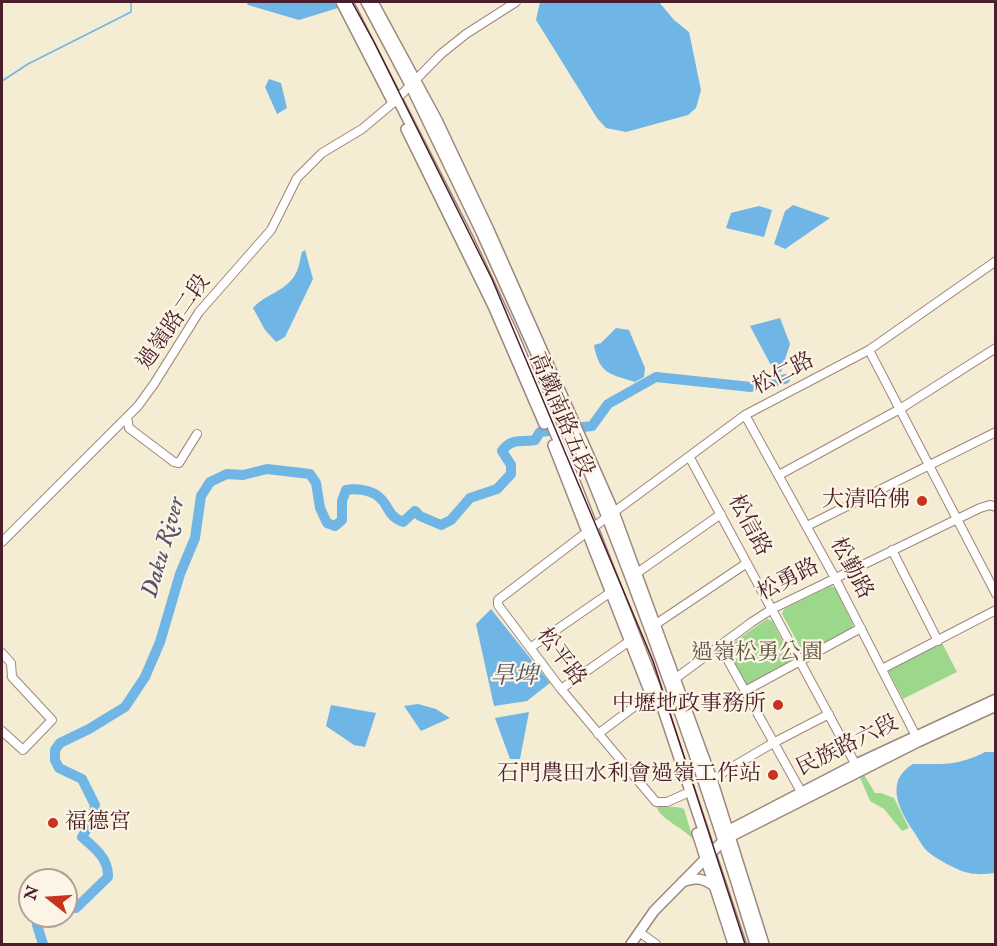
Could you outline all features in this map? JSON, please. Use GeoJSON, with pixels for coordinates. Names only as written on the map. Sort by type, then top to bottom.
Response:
{"type":"FeatureCollection","features":[{"type":"Feature","properties":{"kind":"main road","name":"高鐵南路五段"},"geometry":{"type":"LineString","coordinates":[[341,2],[443,188],[513,334],[590,530],[708,855]]}},
{"type":"Feature","properties":{"kind":"main road","name":"高鐵南路五段"},"geometry":{"type":"LineString","coordinates":[[348,2],[493,306],[590,530],[655,687],[708,855]]}},
{"type":"Feature","properties":{"kind":"main road","name":"高鐵南路五段"},"geometry":{"type":"LineString","coordinates":[[366,2],[456,160],[527,315],[610,515],[667,676],[728,835]]}},
{"type":"Feature","properties":{"kind":"main road","name":"高鐵南路五段"},"geometry":{"type":"LineString","coordinates":[[373,2],[413,82],[637,573],[712,779],[728,835]]}},
{"type":"Feature","properties":{"kind":"main road"},"geometry":{"type":"LineString","coordinates":[[443,188],[451,220]]}},
{"type":"Feature","properties":{"kind":"main road"},"geometry":{"type":"LineString","coordinates":[[509,290],[527,315]]}},
{"type":"Feature","properties":{"kind":"main road"},"geometry":{"type":"LineString","coordinates":[[493,306],[513,334]]}},
{"type":"Feature","properties":{"kind":"main road","name":"民族路六段"},"geometry":{"type":"LineString","coordinates":[[631,945],[654,910],[728,835],[857,767],[996,699]]}},
{"type":"Feature","properties":{"kind":"main road","name":"民族路六段"},"geometry":{"type":"LineString","coordinates":[[917,739],[996,706]]}},
{"type":"Feature","properties":{"kind":"main road"},"geometry":{"type":"LineString","coordinates":[[728,835],[755,945]]}},
{"type":"Feature","properties":{"kind":"main road"},"geometry":{"type":"LineString","coordinates":[[728,835],[764,945]]}},
{"type":"Feature","properties":{"kind":"main road"},"geometry":{"type":"LineString","coordinates":[[708,855],[714,886],[733,945]]}},
{"type":"Feature","properties":{"kind":"main road"},"geometry":{"type":"LineString","coordinates":[[708,855],[741,945]]}},
{"type":"Feature","properties":{"kind":"main road"},"geometry":{"type":"LineString","coordinates":[[680,883],[697,878],[714,886]]}},
{"type":"Feature","properties":{"kind":"street","name":"過嶺路二段"},"geometry":{"type":"LineString","coordinates":[[2,542],[127,418],[154,384],[199,312],[271,230],[297,178],[322,153],[362,129],[395,101],[441,54],[466,34],[516,2]]}},
{"type":"Feature","properties":{"kind":"street","name":"松仁路"},"geometry":{"type":"LineString","coordinates":[[590,530],[746,416],[869,351],[996,261]]}},
{"type":"Feature","properties":{"kind":"street"},"geometry":{"type":"LineString","coordinates":[[779,475],[900,409],[996,348]]}},
{"type":"Feature","properties":{"kind":"street"},"geometry":{"type":"LineString","coordinates":[[869,351],[996,594]]}},
{"type":"Feature","properties":{"kind":"street","name":"松勤路"},"geometry":{"type":"LineString","coordinates":[[746,416],[835,578],[917,739]]}},
{"type":"Feature","properties":{"kind":"street"},"geometry":{"type":"LineString","coordinates":[[127,418],[129,428],[179,464],[197,434]]}},
{"type":"Feature","properties":{"kind":"street"},"geometry":{"type":"LineString","coordinates":[[807,526],[996,432]]}},
{"type":"Feature","properties":{"kind":"street","name":"松信路"},"geometry":{"type":"LineString","coordinates":[[690,458],[857,767]]}},
{"type":"Feature","properties":{"kind":"street","name":"松勇路"},"geometry":{"type":"LineString","coordinates":[[676,678],[772,609],[980,508],[996,507]]}},
{"type":"Feature","properties":{"kind":"street"},"geometry":{"type":"LineString","coordinates":[[637,573],[721,514]]}},
{"type":"Feature","properties":{"kind":"street","name":"松平路"},"geometry":{"type":"LineString","coordinates":[[590,530],[498,600],[498,605],[561,689],[656,802],[667,802],[685,794]]}},
{"type":"Feature","properties":{"kind":"street"},"geometry":{"type":"LineString","coordinates":[[892,550],[938,641]]}},
{"type":"Feature","properties":{"kind":"street"},"geometry":{"type":"LineString","coordinates":[[656,624],[747,563]]}},
{"type":"Feature","properties":{"kind":"street"},"geometry":{"type":"LineString","coordinates":[[530,648],[611,592]]}},
{"type":"Feature","properties":{"kind":"street"},"geometry":{"type":"LineString","coordinates":[[882,669],[996,610]]}},
{"type":"Feature","properties":{"kind":"street"},"geometry":{"type":"LineString","coordinates":[[745,691],[861,628]]}},
{"type":"Feature","properties":{"kind":"street"},"geometry":{"type":"LineString","coordinates":[[561,689],[631,640]]}},
{"type":"Feature","properties":{"kind":"street"},"geometry":{"type":"LineString","coordinates":[[720,646],[802,795]]}},
{"type":"Feature","properties":{"kind":"street"},"geometry":{"type":"LineString","coordinates":[[2,653],[11,663],[12,677],[52,720],[23,750],[2,731]]}},
{"type":"Feature","properties":{"kind":"street"},"geometry":{"type":"LineString","coordinates":[[598,734],[651,694]]}},
{"type":"Feature","properties":{"kind":"street"},"geometry":{"type":"LineString","coordinates":[[712,779],[772,743],[829,714]]}},
{"type":"Feature","properties":{"kind":"street"},"geometry":{"type":"LineString","coordinates":[[639,932],[656,945]]}},
{"type":"Feature","properties":{"kind":"green space"},"geometry":{"type":"Polygon","coordinates":[[[831,586],[835,588],[853,625],[852,629],[807,653],[803,652],[782,614],[784,609],[831,586]]]}},
{"type":"Feature","properties":{"kind":"green space","name":"過嶺松勇公園"},"geometry":{"type":"Polygon","coordinates":[[[767,619],[772,621],[792,659],[748,685],[744,684],[726,652],[727,647],[767,619]]]}},
{"type":"Feature","properties":{"kind":"green space"},"geometry":{"type":"Polygon","coordinates":[[[942,643],[957,672],[903,699],[888,670],[942,643]]]}},
{"type":"Feature","properties":{"kind":"green space"},"geometry":{"type":"Polygon","coordinates":[[[863,773],[875,793],[894,798],[909,828],[902,831],[884,809],[870,801],[859,775],[863,773]]]}},
{"type":"Feature","properties":{"kind":"green space"},"geometry":{"type":"Polygon","coordinates":[[[656,806],[684,809],[693,839],[662,815],[656,806]]]}},
{"type":"Feature","properties":{"kind":"water"},"geometry":{"type":"Polygon","coordinates":[[[246,2],[334,2],[338,8],[299,20],[248,5],[246,2]]]}},
{"type":"Feature","properties":{"kind":"water"},"geometry":{"type":"Polygon","coordinates":[[[540,2],[659,2],[674,20],[689,32],[701,90],[696,108],[688,115],[626,132],[606,128],[597,118],[536,20],[540,2]]]}},
{"type":"Feature","properties":{"kind":"water"},"geometry":{"type":"Polygon","coordinates":[[[269,79],[281,83],[287,108],[277,114],[265,87],[269,79]]]}},
{"type":"Feature","properties":{"kind":"water"},"geometry":{"type":"Polygon","coordinates":[[[793,205],[830,218],[785,249],[774,244],[785,211],[793,205]]]}},
{"type":"Feature","properties":{"kind":"water"},"geometry":{"type":"Polygon","coordinates":[[[759,206],[772,210],[764,237],[726,228],[731,213],[759,206]]]}},
{"type":"Feature","properties":{"kind":"water"},"geometry":{"type":"Polygon","coordinates":[[[305,250],[313,279],[285,337],[276,342],[265,330],[253,308],[291,280],[298,270],[302,252],[305,250]]]}},
{"type":"Feature","properties":{"kind":"water"},"geometry":{"type":"Polygon","coordinates":[[[780,318],[790,344],[781,372],[774,371],[750,326],[780,318]]]}},
{"type":"Feature","properties":{"kind":"water"},"geometry":{"type":"Polygon","coordinates":[[[616,328],[629,330],[645,368],[644,377],[635,382],[607,371],[596,355],[594,345],[601,343],[616,328]]]}},
{"type":"Feature","properties":{"kind":"water","name":"旱埤"},"geometry":{"type":"Polygon","coordinates":[[[491,609],[550,683],[527,701],[494,706],[476,624],[491,609]]]}},
{"type":"Feature","properties":{"kind":"water"},"geometry":{"type":"Polygon","coordinates":[[[418,704],[436,709],[450,718],[421,731],[404,706],[418,704]]]}},
{"type":"Feature","properties":{"kind":"water"},"geometry":{"type":"Polygon","coordinates":[[[331,705],[376,713],[365,747],[354,745],[326,726],[331,705]]]}},
{"type":"Feature","properties":{"kind":"water","name":"旱埤"},"geometry":{"type":"Polygon","coordinates":[[[529,712],[520,759],[510,759],[495,718],[529,712]]]}},
{"type":"Feature","properties":{"kind":"water"},"geometry":{"type":"Polygon","coordinates":[[[985,752],[995,752],[995,873],[975,874],[951,866],[925,849],[903,814],[897,796],[897,787],[904,771],[913,764],[958,762],[985,752]]]}},
{"type":"Feature","properties":{"kind":"waterway"},"geometry":{"type":"LineString","coordinates":[[2,81],[28,64],[131,12],[131,2]]}},
{"type":"Feature","properties":{"kind":"waterway","name":"Daku River"},"geometry":{"type":"LineString","coordinates":[[78,906],[108,877],[108,871],[104,859],[82,837],[93,819],[95,805],[82,779],[59,768],[55,760],[55,750],[60,743],[89,729],[125,707],[145,677],[160,642],[180,574],[195,538],[201,496],[210,482],[227,474],[243,475],[267,469],[310,474],[316,483],[320,508],[327,523],[335,526],[342,520],[342,501],[346,490],[354,489],[376,495],[391,513],[403,522],[415,511],[420,516],[441,525],[451,520],[470,498],[497,489],[511,474],[511,465],[502,451],[509,444],[535,440],[540,432],[592,426],[608,404],[656,377],[751,387],[785,379]]}},
{"type":"Feature","properties":{"kind":"waterway","name":"Daku River"},"geometry":{"type":"LineString","coordinates":[[38,928],[43,944]]}},
{"type":"Feature","properties":{"kind":"railway"},"geometry":{"type":"LineString","coordinates":[[352,2],[492,279],[653,661],[745,944]]}},
{"type":"Feature","properties":{"kind":"place","name":"大清哈佛"},"geometry":{"type":"Point","coordinates":[922,501]}},
{"type":"Feature","properties":{"kind":"place","name":"中壢地政事務所"},"geometry":{"type":"Point","coordinates":[778,705]}},
{"type":"Feature","properties":{"kind":"place","name":"石門農田水利會過嶺工作站"},"geometry":{"type":"Point","coordinates":[773,775]}},
{"type":"Feature","properties":{"kind":"place","name":"福德宮"},"geometry":{"type":"Point","coordinates":[53,823]}}]}
